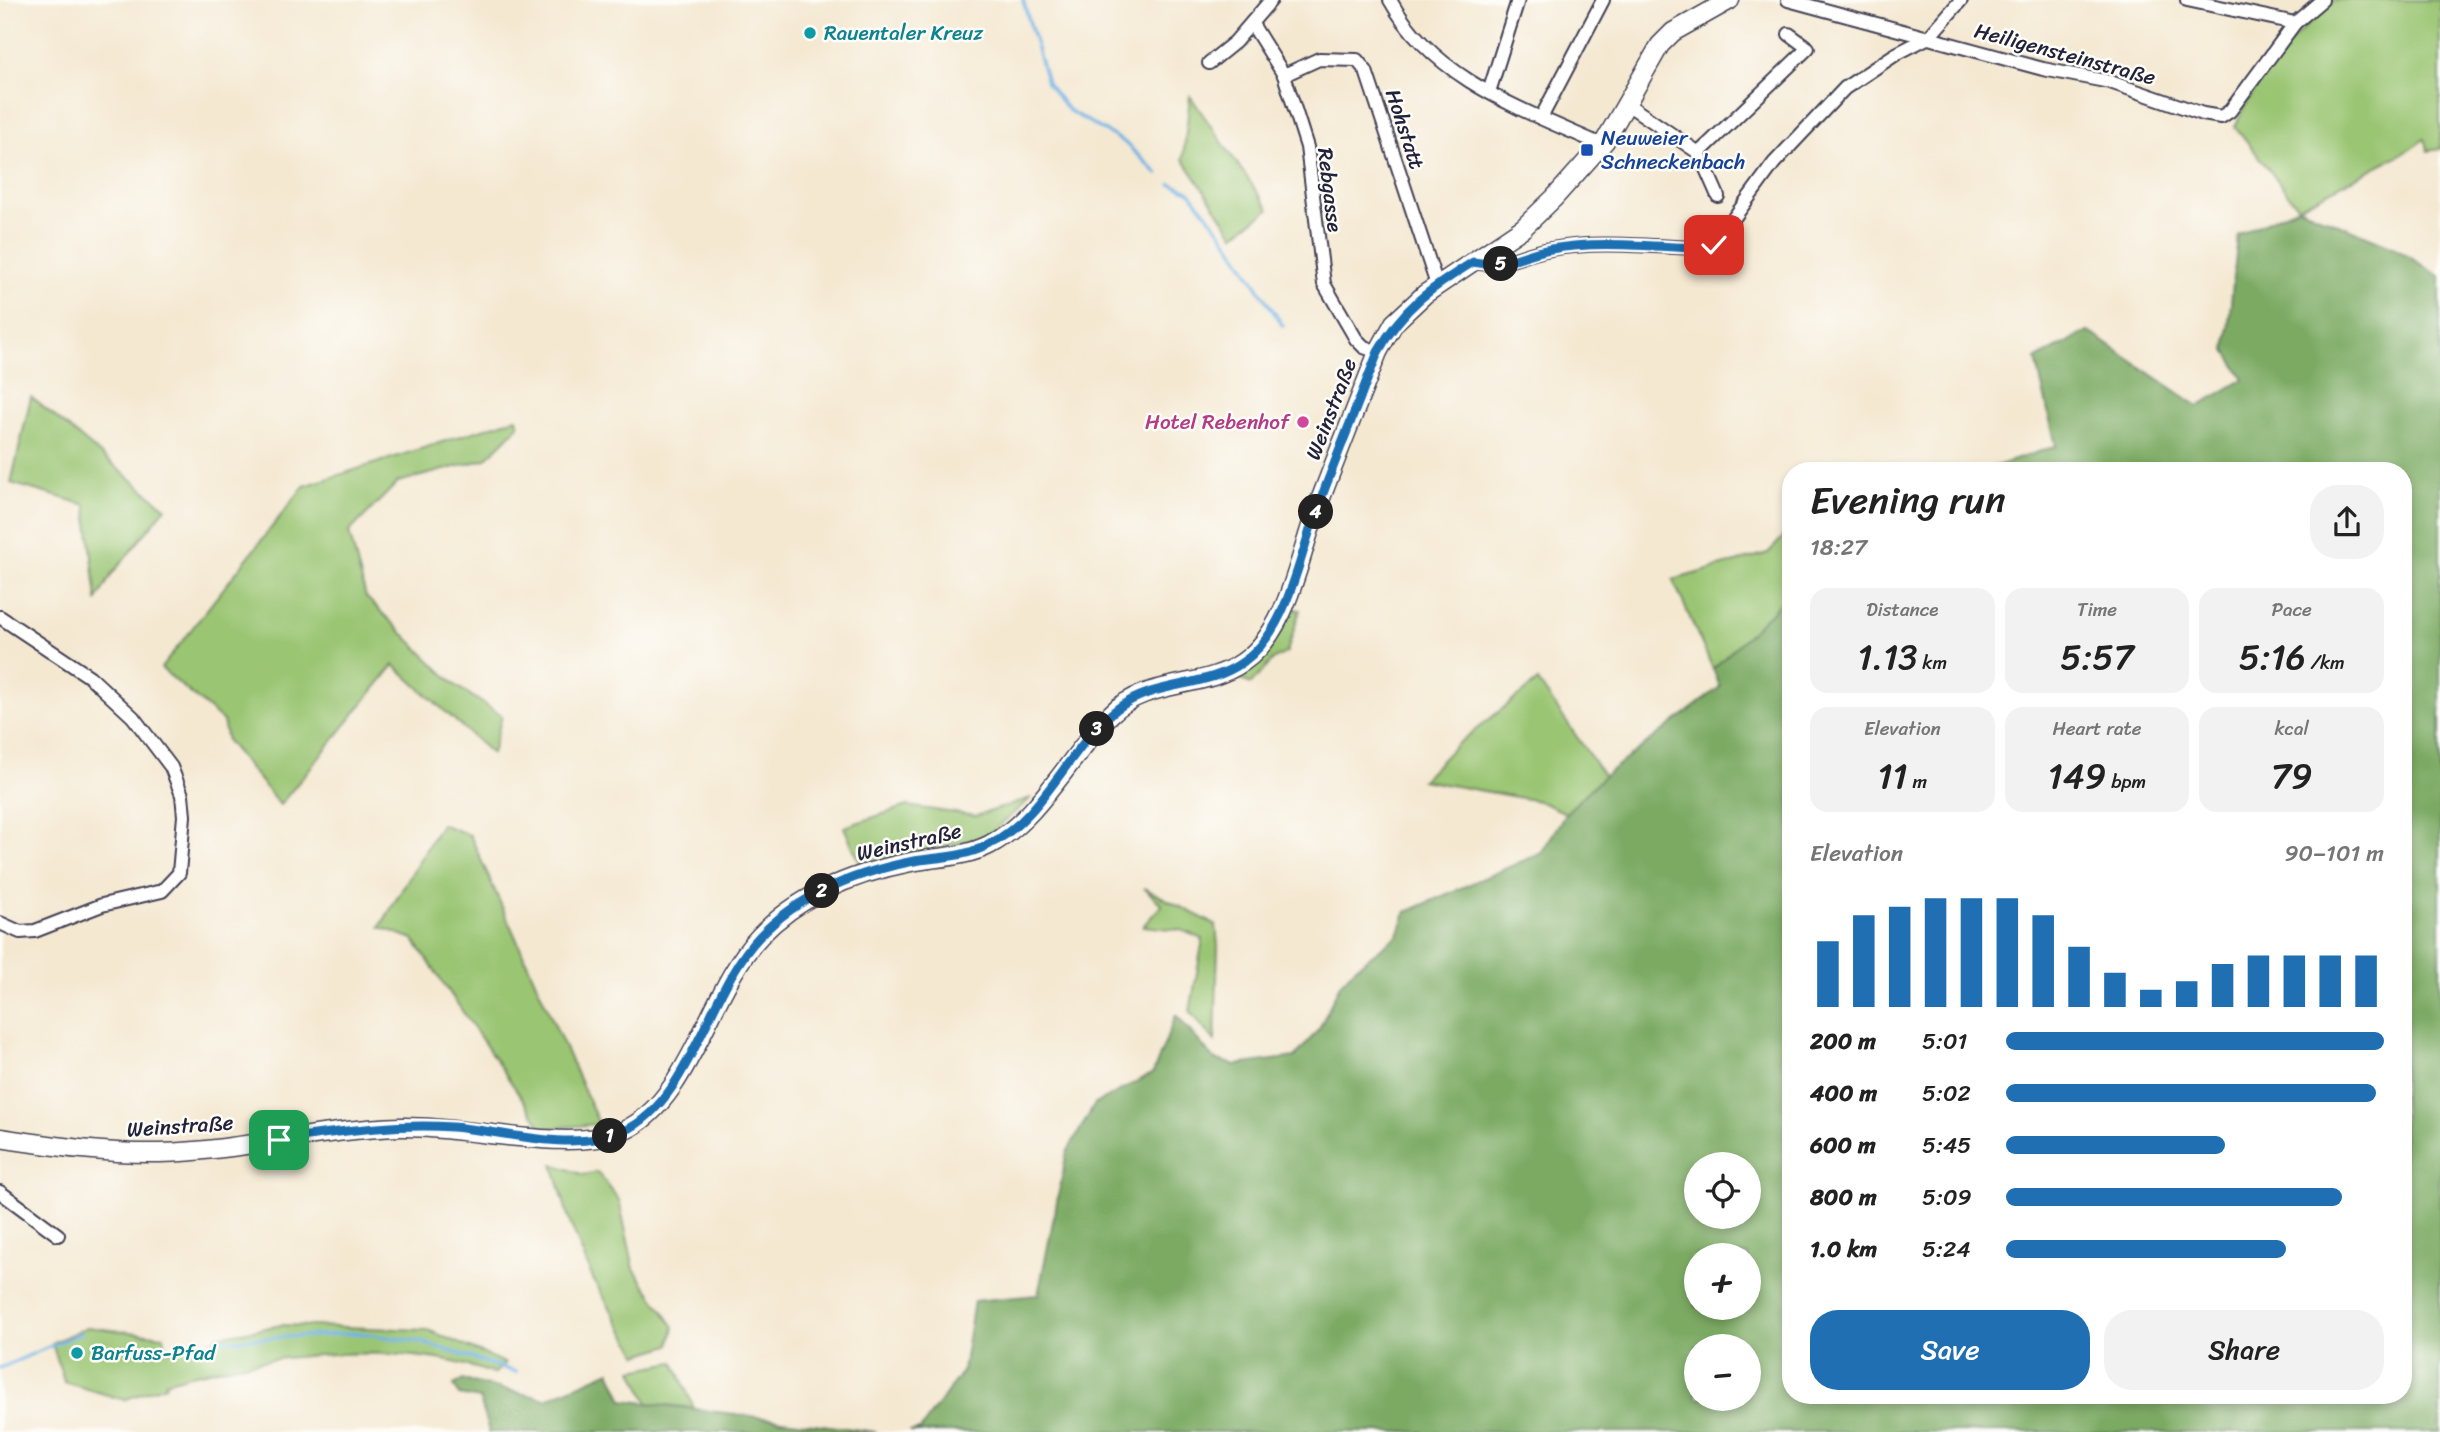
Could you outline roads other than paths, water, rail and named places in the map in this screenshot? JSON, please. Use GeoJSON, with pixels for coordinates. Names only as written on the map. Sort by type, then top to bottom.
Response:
{"type":"FeatureCollection","features":[{"type":"Feature","properties":{"kind":"main road","name":"Weinstraße"},"geometry":{"type":"LineString","coordinates":[[0,1138],[73,1149],[163,1153],[402,1127],[451,1127],[567,1140],[599,1139],[624,1131],[645,1119],[677,1079],[732,973],[760,936],[794,908],[832,885],[871,871],[957,856],[985,847],[1009,832],[1115,710],[1153,689],[1227,671],[1258,648],[1284,604],[1378,352],[1394,323],[1437,285],[1523,228],[1602,145],[1660,45],[1674,32],[1730,0]]}},
{"type":"Feature","properties":{"kind":"street"},"geometry":{"type":"LineString","coordinates":[[1209,63],[1252,24],[1271,0]]}},
{"type":"Feature","properties":{"kind":"street"},"geometry":{"type":"LineString","coordinates":[[1390,0],[1434,57],[1476,87],[1602,145]]}},
{"type":"Feature","properties":{"kind":"street"},"geometry":{"type":"LineString","coordinates":[[1489,92],[1518,0]]}},
{"type":"Feature","properties":{"kind":"street"},"geometry":{"type":"LineString","coordinates":[[1541,118],[1603,0]]}},
{"type":"Feature","properties":{"kind":"street","name":"Heiligensteinstraße"},"geometry":{"type":"LineString","coordinates":[[1788,0],[2043,69],[2110,82],[2203,114],[2221,117],[2230,111],[2295,23],[2322,0]]}},
{"type":"Feature","properties":{"kind":"street"},"geometry":{"type":"LineString","coordinates":[[1473,262],[1495,265],[1551,249],[1618,244],[1702,248],[1714,245],[1774,163],[1845,88],[1896,54],[1929,37],[1961,0]]}},
{"type":"Feature","properties":{"kind":"street"},"geometry":{"type":"LineString","coordinates":[[2187,0],[2295,23]]}},
{"type":"Feature","properties":{"kind":"street","name":"Rebgasse"},"geometry":{"type":"LineString","coordinates":[[1252,24],[1284,75],[1307,147],[1324,284],[1356,338],[1364,347],[1378,352]]}},
{"type":"Feature","properties":{"kind":"street"},"geometry":{"type":"LineString","coordinates":[[1699,153],[1808,48],[1788,34]]}},
{"type":"Feature","properties":{"kind":"street","name":"Hohstatt"},"geometry":{"type":"LineString","coordinates":[[1284,75],[1319,60],[1357,60],[1366,71],[1437,285]]}},
{"type":"Feature","properties":{"kind":"street"},"geometry":{"type":"LineString","coordinates":[[1627,104],[1699,153],[1718,196]]}},
{"type":"Feature","properties":{"kind":"street"},"geometry":{"type":"LineString","coordinates":[[0,617],[90,677],[133,717],[171,767],[182,795],[184,816],[179,873],[162,891],[102,905],[35,931],[20,932],[0,923]]}},
{"type":"Feature","properties":{"kind":"street"},"geometry":{"type":"LineString","coordinates":[[0,1192],[58,1235]]}},
{"type":"Feature","properties":{"kind":"waterway"},"geometry":{"type":"LineString","coordinates":[[1023,0],[1047,83],[1068,110],[1124,142],[1158,174]]}},
{"type":"Feature","properties":{"kind":"waterway"},"geometry":{"type":"LineString","coordinates":[[1171,184],[1189,191],[1227,240],[1283,326]]}},
{"type":"Feature","properties":{"kind":"waterway"},"geometry":{"type":"LineString","coordinates":[[0,1368],[81,1333]]}},
{"type":"Feature","properties":{"kind":"waterway"},"geometry":{"type":"LineString","coordinates":[[212,1341],[359,1333],[421,1342],[516,1372]]}},
{"type":"Feature","properties":{"kind":"place","name":"Rauentaler Kreuz"},"geometry":{"type":"Point","coordinates":[810,33]}},
{"type":"Feature","properties":{"kind":"place","name":"Neuweier Schneckenbach"},"geometry":{"type":"Point","coordinates":[1587,150]}},
{"type":"Feature","properties":{"kind":"place","name":"Hotel Rebenhof"},"geometry":{"type":"Point","coordinates":[1303,422]}},
{"type":"Feature","properties":{"kind":"place","name":"Barfuss-Pfad"},"geometry":{"type":"Point","coordinates":[77,1353]}}]}
